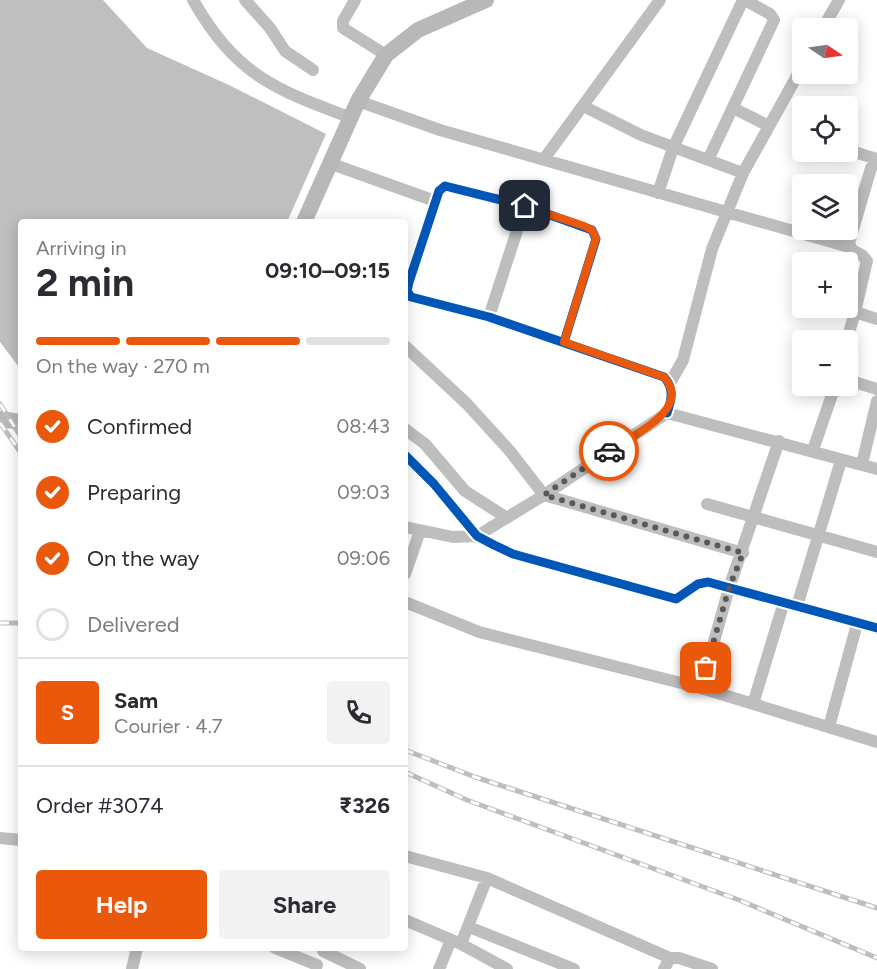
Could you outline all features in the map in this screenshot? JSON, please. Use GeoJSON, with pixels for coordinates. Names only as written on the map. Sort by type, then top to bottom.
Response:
{"type":"FeatureCollection","features":[{"type":"Feature","properties":{"kind":"main road"},"geometry":{"type":"LineString","coordinates":[[305,219],[358,101],[386,55],[418,30],[486,0]]}},
{"type":"Feature","properties":{"kind":"main road"},"geometry":{"type":"LineString","coordinates":[[0,419],[18,422]]}},
{"type":"Feature","properties":{"kind":"street"},"geometry":{"type":"LineString","coordinates":[[194,0],[221,41],[246,68],[286,94],[351,118]]}},
{"type":"Feature","properties":{"kind":"street"},"geometry":{"type":"LineString","coordinates":[[245,0],[270,28],[285,51],[313,70]]}},
{"type":"Feature","properties":{"kind":"street"},"geometry":{"type":"LineString","coordinates":[[355,0],[343,21],[343,28],[386,55]]}},
{"type":"Feature","properties":{"kind":"street"},"geometry":{"type":"LineString","coordinates":[[544,159],[660,0]]}},
{"type":"Feature","properties":{"kind":"street"},"geometry":{"type":"LineString","coordinates":[[658,193],[673,148],[744,0],[771,14],[774,20],[708,160]]}},
{"type":"Feature","properties":{"kind":"street"},"geometry":{"type":"LineString","coordinates":[[829,18],[839,0]]}},
{"type":"Feature","properties":{"kind":"street"},"geometry":{"type":"LineString","coordinates":[[670,383],[683,360],[712,249],[743,173],[792,84]]}},
{"type":"Feature","properties":{"kind":"street"},"geometry":{"type":"LineString","coordinates":[[358,101],[440,130],[849,247],[872,259],[866,270],[858,301]]}},
{"type":"Feature","properties":{"kind":"street"},"geometry":{"type":"LineString","coordinates":[[583,106],[625,128],[743,173]]}},
{"type":"Feature","properties":{"kind":"street"},"geometry":{"type":"LineString","coordinates":[[733,108],[770,126]]}},
{"type":"Feature","properties":{"kind":"street"},"geometry":{"type":"LineString","coordinates":[[849,247],[871,168],[877,160],[858,153]]}},
{"type":"Feature","properties":{"kind":"street"},"geometry":{"type":"LineString","coordinates":[[330,163],[435,201]]}},
{"type":"Feature","properties":{"kind":"street"},"geometry":{"type":"LineString","coordinates":[[408,288],[435,201],[439,190],[445,186],[525,206],[584,226],[592,230],[596,238],[564,342]]}},
{"type":"Feature","properties":{"kind":"street"},"geometry":{"type":"LineString","coordinates":[[489,317],[525,206]]}},
{"type":"Feature","properties":{"kind":"street"},"geometry":{"type":"LineString","coordinates":[[408,292],[420,301],[489,317],[664,377],[670,383],[672,394],[667,413],[544,495],[477,536],[453,537],[408,528]]}},
{"type":"Feature","properties":{"kind":"street"},"geometry":{"type":"LineString","coordinates":[[858,313],[877,319]]}},
{"type":"Feature","properties":{"kind":"street"},"geometry":{"type":"LineString","coordinates":[[408,349],[467,404],[509,450],[544,495],[743,553]]}},
{"type":"Feature","properties":{"kind":"street"},"geometry":{"type":"LineString","coordinates":[[858,383],[877,388]]}},
{"type":"Feature","properties":{"kind":"street"},"geometry":{"type":"LineString","coordinates":[[813,450],[832,396]]}},
{"type":"Feature","properties":{"kind":"street"},"geometry":{"type":"LineString","coordinates":[[862,464],[877,401]]}},
{"type":"Feature","properties":{"kind":"street"},"geometry":{"type":"LineString","coordinates":[[667,413],[813,450],[877,469]]}},
{"type":"Feature","properties":{"kind":"street"},"geometry":{"type":"LineString","coordinates":[[408,431],[425,444],[465,492],[499,523]]}},
{"type":"Feature","properties":{"kind":"street"},"geometry":{"type":"LineString","coordinates":[[701,688],[729,588],[755,519],[779,441]]}},
{"type":"Feature","properties":{"kind":"street"},"geometry":{"type":"LineString","coordinates":[[408,458],[434,484],[477,536],[513,554],[670,598],[676,599],[698,584],[708,582],[877,628]]}},
{"type":"Feature","properties":{"kind":"street"},"geometry":{"type":"LineString","coordinates":[[797,606],[840,464]]}},
{"type":"Feature","properties":{"kind":"street"},"geometry":{"type":"LineString","coordinates":[[707,504],[877,552]]}},
{"type":"Feature","properties":{"kind":"street"},"geometry":{"type":"LineString","coordinates":[[408,565],[420,531]]}},
{"type":"Feature","properties":{"kind":"street"},"geometry":{"type":"LineString","coordinates":[[753,704],[784,602]]}},
{"type":"Feature","properties":{"kind":"street"},"geometry":{"type":"LineString","coordinates":[[408,603],[479,632],[701,688],[877,742]]}},
{"type":"Feature","properties":{"kind":"street"},"geometry":{"type":"LineString","coordinates":[[829,728],[857,624]]}},
{"type":"Feature","properties":{"kind":"street"},"geometry":{"type":"LineString","coordinates":[[0,838],[18,840]]}},
{"type":"Feature","properties":{"kind":"street"},"geometry":{"type":"LineString","coordinates":[[408,857],[487,878],[667,964],[679,958],[711,969]]}},
{"type":"Feature","properties":{"kind":"street"},"geometry":{"type":"LineString","coordinates":[[439,969],[456,942],[469,927],[487,878]]}},
{"type":"Feature","properties":{"kind":"street"},"geometry":{"type":"LineString","coordinates":[[408,921],[456,942],[507,969]]}},
{"type":"Feature","properties":{"kind":"street"},"geometry":{"type":"LineString","coordinates":[[469,927],[574,969]]}},
{"type":"Feature","properties":{"kind":"street"},"geometry":{"type":"LineString","coordinates":[[132,969],[136,951]]}},
{"type":"Feature","properties":{"kind":"street"},"geometry":{"type":"LineString","coordinates":[[281,951],[316,967],[324,951]]}},
{"type":"Feature","properties":{"kind":"street"},"geometry":{"type":"LineString","coordinates":[[326,951],[360,969]]}},
{"type":"Feature","properties":{"kind":"shaded area"},"geometry":{"type":"Polygon","coordinates":[[[0,0],[103,0],[147,48],[231,86],[326,134],[288,219],[18,219],[18,366],[0,342],[0,0]]]}},
{"type":"Feature","properties":{"kind":"railway"},"geometry":{"type":"LineString","coordinates":[[0,404],[18,432]]}},
{"type":"Feature","properties":{"kind":"railway"},"geometry":{"type":"LineString","coordinates":[[0,423],[18,449]]}},
{"type":"Feature","properties":{"kind":"railway"},"geometry":{"type":"LineString","coordinates":[[0,623],[18,623]]}},
{"type":"Feature","properties":{"kind":"railway"},"geometry":{"type":"LineString","coordinates":[[408,751],[475,777],[877,908]]}},
{"type":"Feature","properties":{"kind":"railway"},"geometry":{"type":"LineString","coordinates":[[408,773],[467,800],[739,900],[877,958]]}},
{"type":"Feature","properties":{"kind":"cycle path"},"geometry":{"type":"LineString","coordinates":[[408,286],[439,191],[445,186],[525,206],[592,230],[596,239],[564,342]]}},
{"type":"Feature","properties":{"kind":"cycle path"},"geometry":{"type":"LineString","coordinates":[[408,292],[411,297],[489,317],[664,377],[671,394],[667,413]]}},
{"type":"Feature","properties":{"kind":"cycle path"},"geometry":{"type":"LineString","coordinates":[[408,458],[434,484],[477,536],[513,554],[676,599],[698,584],[708,582],[877,628]]}},
{"type":"Feature","properties":{"kind":"way so far"},"geometry":{"type":"LineString","coordinates":[[609,451],[544,495],[743,553],[729,588],[706,668]]}},
{"type":"Feature","properties":{"kind":"route"},"geometry":{"type":"LineString","coordinates":[[525,206],[584,226],[592,230],[596,238],[564,342],[664,377],[670,383],[672,394],[667,413],[609,451]]}}]}
